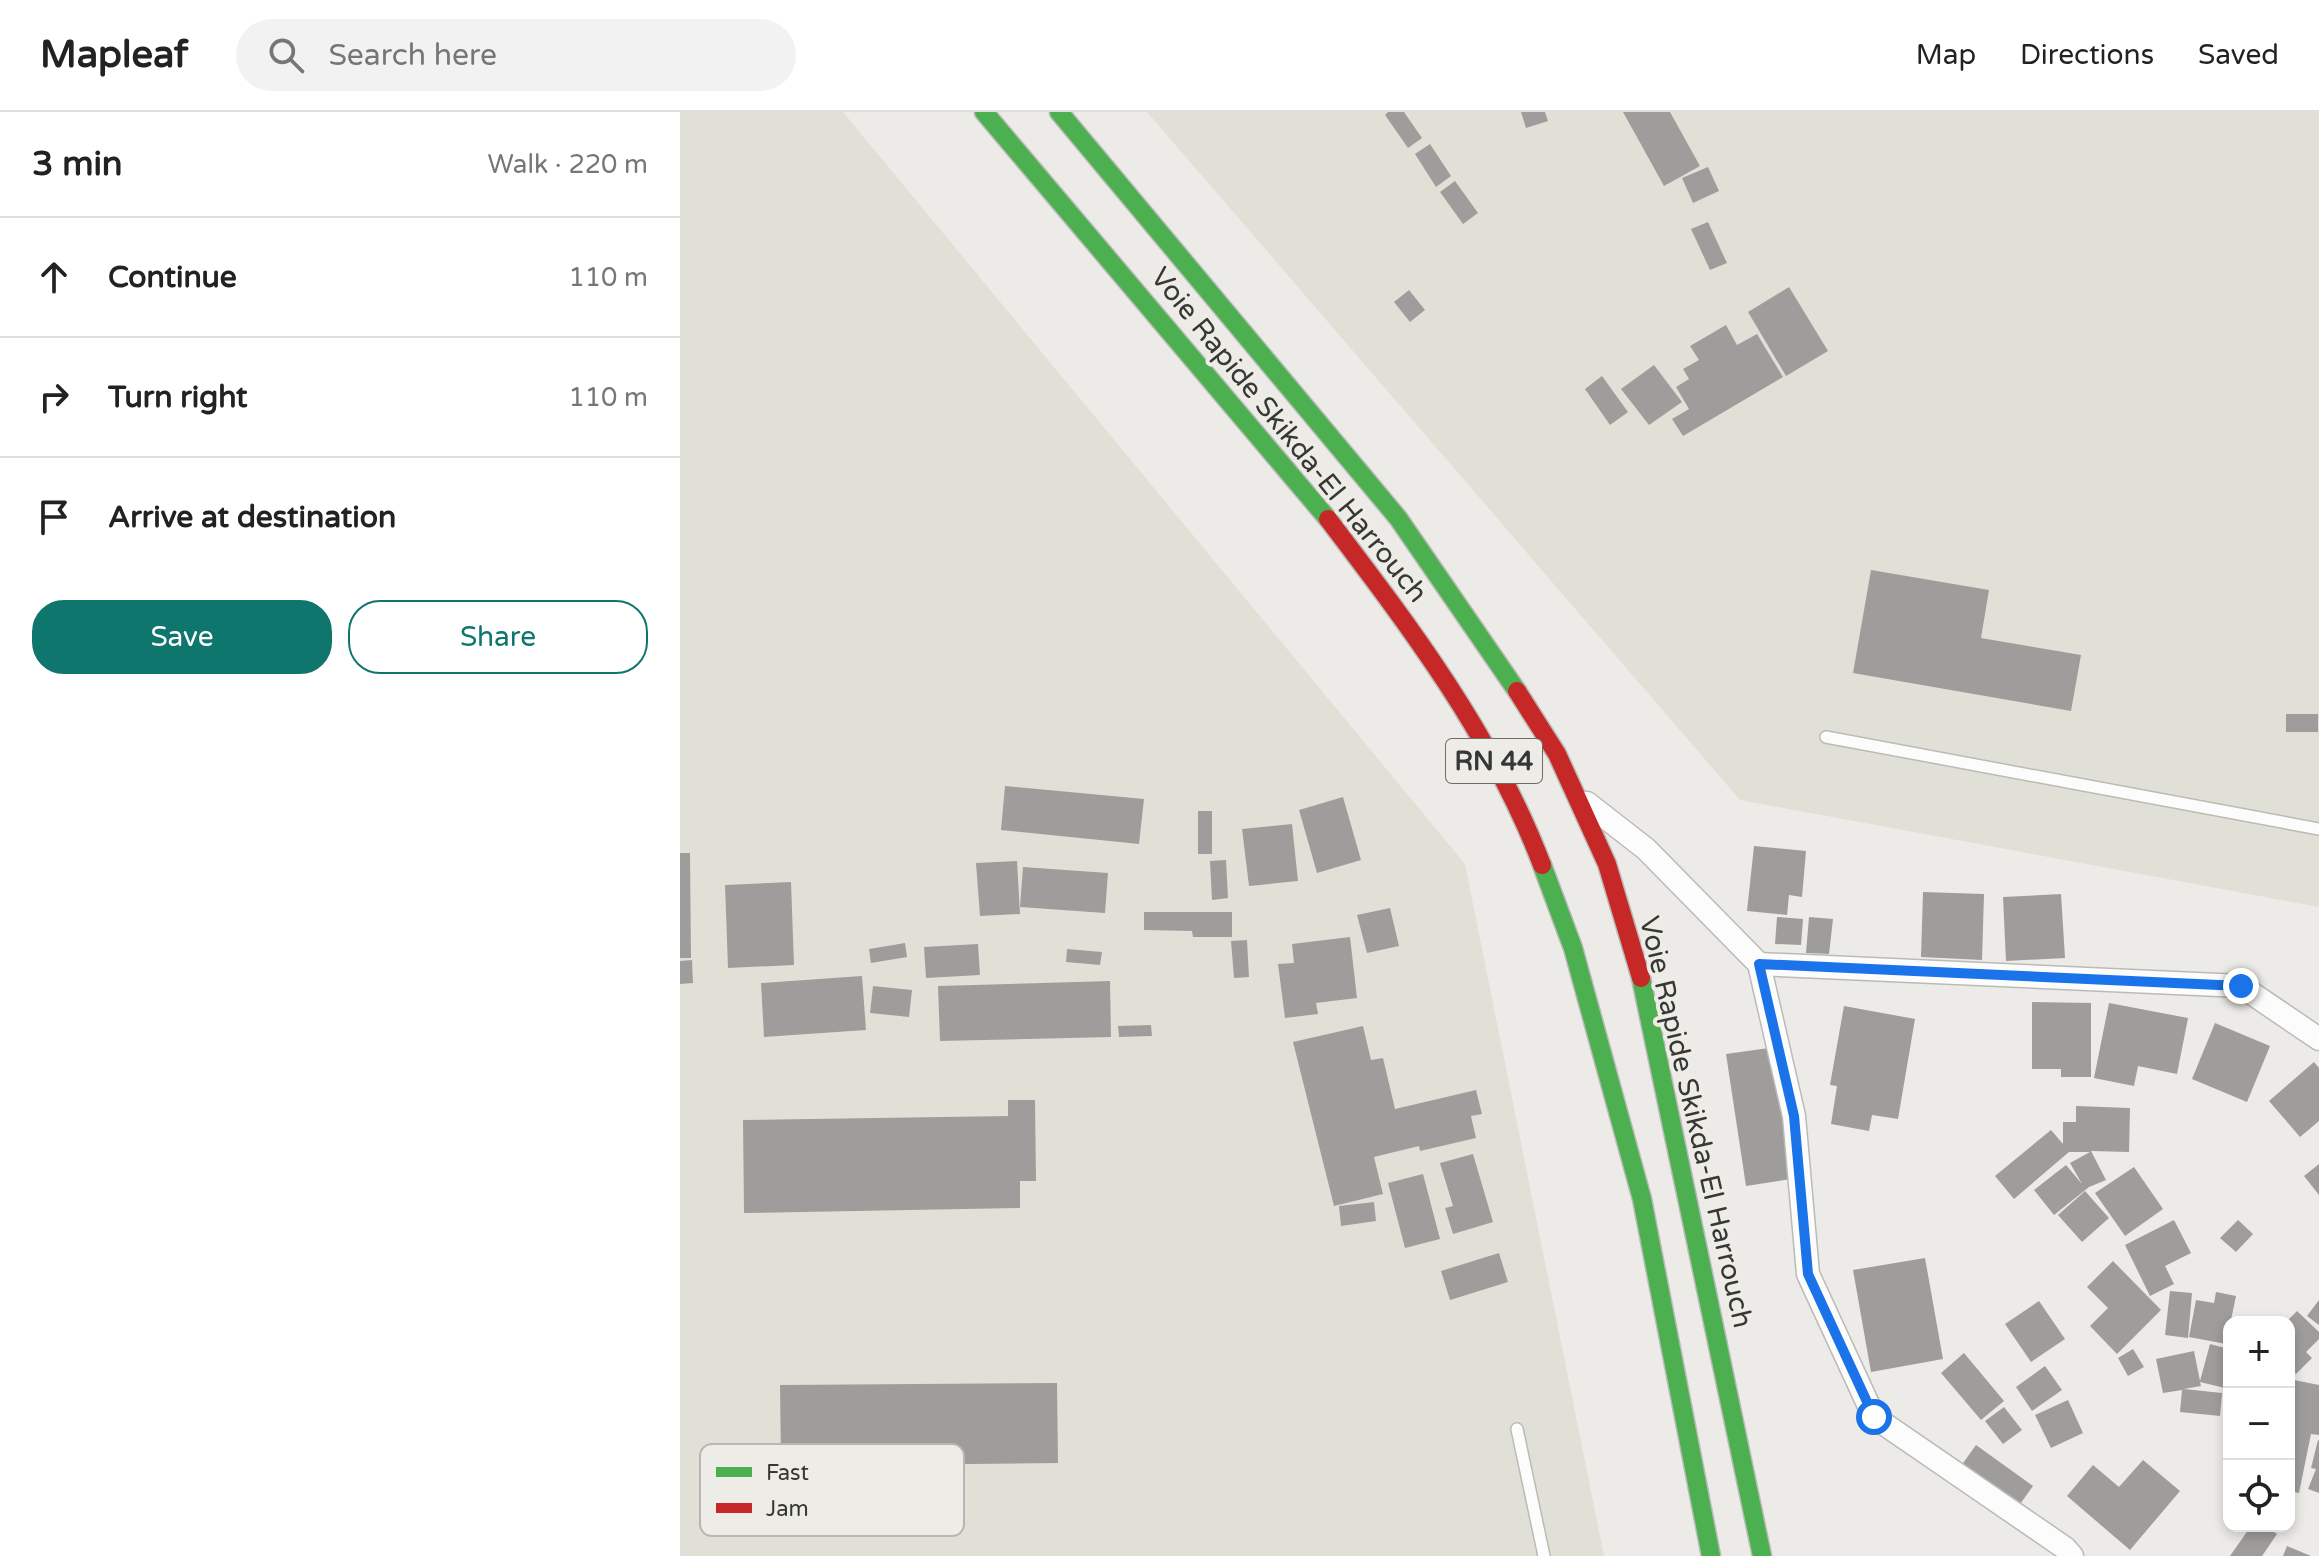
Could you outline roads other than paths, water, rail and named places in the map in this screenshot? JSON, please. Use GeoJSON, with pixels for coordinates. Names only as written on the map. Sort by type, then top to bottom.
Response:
{"type":"FeatureCollection","features":[{"type":"Feature","properties":{"kind":"highway","name":"Voie Rapide Skikda-El Harrouch"},"geometry":{"type":"LineString","coordinates":[[984,112],[1306,490],[1404,619],[1475,724],[1532,839],[1573,948],[1642,1199],[1711,1556]]}},
{"type":"Feature","properties":{"kind":"highway","name":"Voie Rapide Skikda-El Harrouch"},"geometry":{"type":"LineString","coordinates":[[1059,112],[1398,518],[1494,655],[1557,754],[1607,864],[1642,980],[1762,1556]]}},
{"type":"Feature","properties":{"kind":"street"},"geometry":{"type":"LineString","coordinates":[[1574,793],[1646,849],[1759,964],[1794,1116],[1808,1274],[1874,1417],[2065,1548],[2072,1556]]}},
{"type":"Feature","properties":{"kind":"street"},"geometry":{"type":"LineString","coordinates":[[1759,964],[2241,986],[2319,1039]]}},
{"type":"Feature","properties":{"kind":"lane"},"geometry":{"type":"LineString","coordinates":[[1826,737],[2319,829]]}},
{"type":"Feature","properties":{"kind":"lane"},"geometry":{"type":"LineString","coordinates":[[1517,1429],[1544,1556]]}}]}
